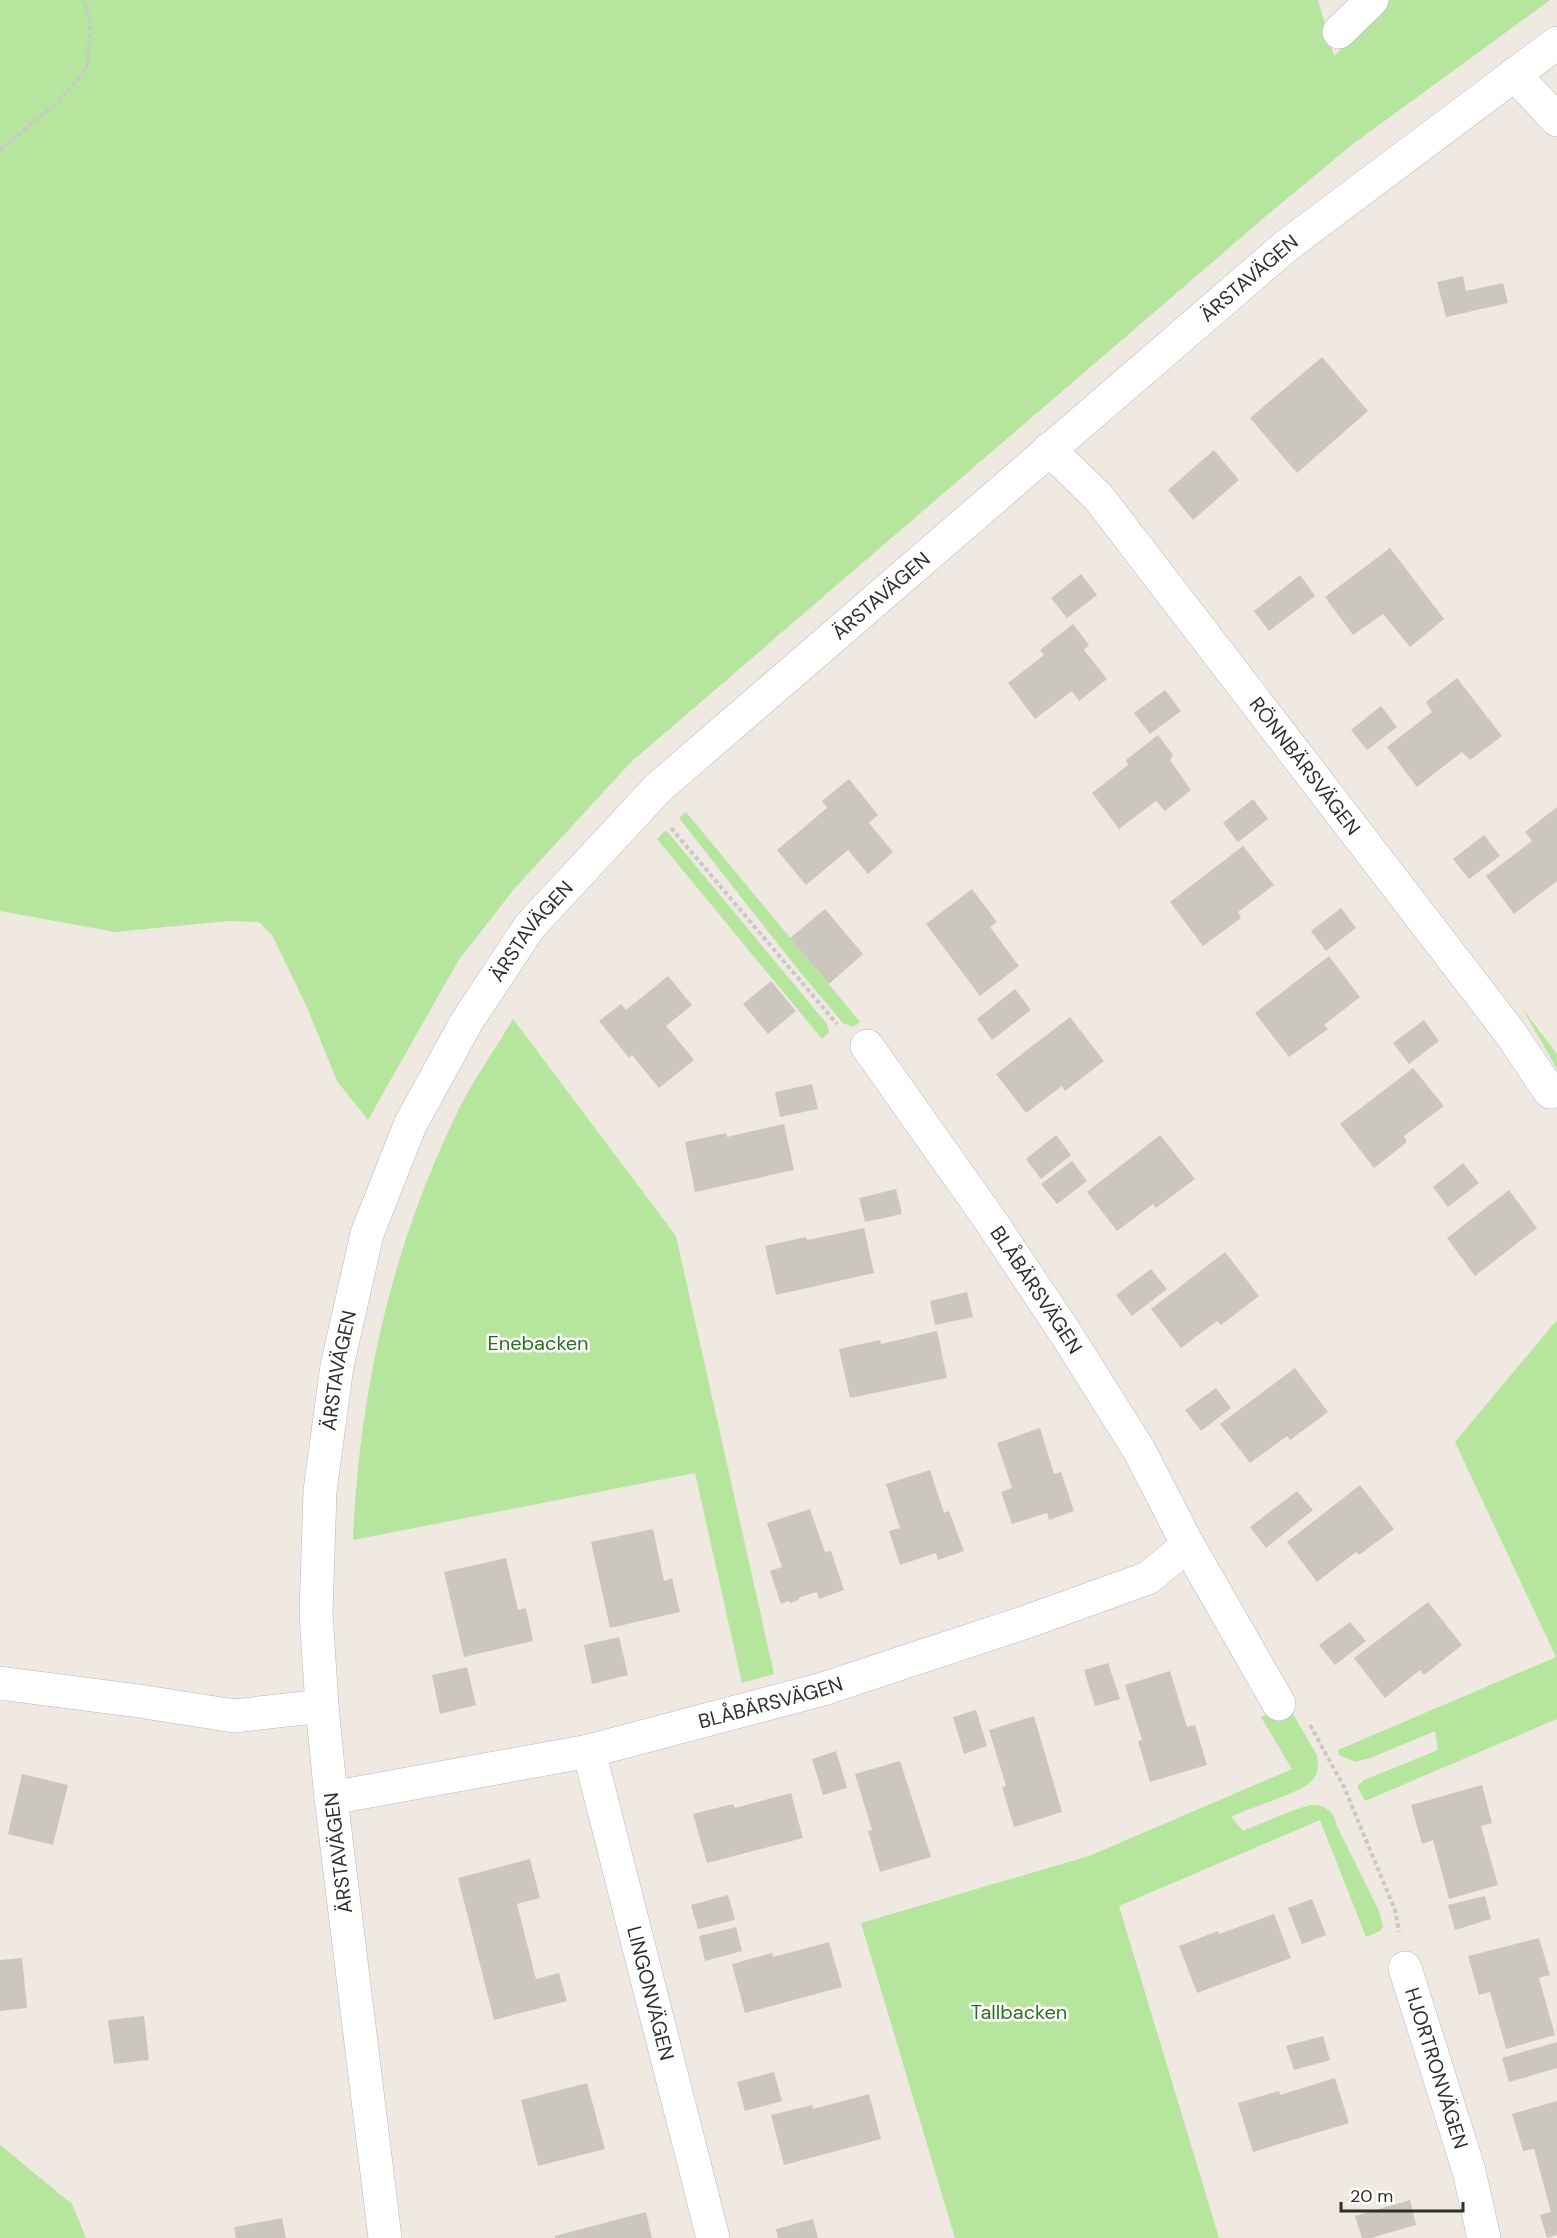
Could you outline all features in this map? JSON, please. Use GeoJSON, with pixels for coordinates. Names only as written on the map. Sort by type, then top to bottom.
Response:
{"type":"FeatureCollection","features":[{"type":"Feature","properties":{"kind":"street"},"geometry":{"type":"LineString","coordinates":[[1339,32],[1372,0]]}},
{"type":"Feature","properties":{"kind":"street","name":"ÄRSTAVÄGEN"},"geometry":{"type":"LineString","coordinates":[[385,2238],[331,1798],[316,1613],[320,1491],[337,1366],[367,1234],[410,1125],[467,1021],[530,926],[658,788],[1286,246],[1557,43]]}},
{"type":"Feature","properties":{"kind":"street"},"geometry":{"type":"LineString","coordinates":[[1514,74],[1557,120]]}},
{"type":"Feature","properties":{"kind":"street","name":"RÖNNBÄRSVÄGEN"},"geometry":{"type":"LineString","coordinates":[[1049,449],[1099,498],[1511,1034],[1550,1092]]}},
{"type":"Feature","properties":{"kind":"street","name":"BLÅBÄRSVÄGEN"},"geometry":{"type":"LineString","coordinates":[[867,1046],[990,1220],[1068,1337],[1139,1450],[1188,1545],[1279,1704]]}},
{"type":"Feature","properties":{"kind":"street","name":"BLÅBÄRSVÄGEN"},"geometry":{"type":"LineString","coordinates":[[331,1798],[589,1751],[824,1689],[1026,1622],[1148,1578],[1188,1545]]}},
{"type":"Feature","properties":{"kind":"street"},"geometry":{"type":"LineString","coordinates":[[0,1683],[234,1716],[322,1706]]}},
{"type":"Feature","properties":{"kind":"street","name":"LINGONVÄGEN"},"geometry":{"type":"LineString","coordinates":[[589,1751],[713,2238]]}},
{"type":"Feature","properties":{"kind":"street","name":"HJORTRONVÄGEN"},"geometry":{"type":"LineString","coordinates":[[1405,1968],[1470,2171],[1484,2238]]}},
{"type":"Feature","properties":{"kind":"path"},"geometry":{"type":"LineString","coordinates":[[0,150],[59,101],[87,68],[90,25],[84,0]]}},
{"type":"Feature","properties":{"kind":"path"},"geometry":{"type":"LineString","coordinates":[[648,800],[833,1021]]}},
{"type":"Feature","properties":{"kind":"path"},"geometry":{"type":"LineString","coordinates":[[1279,1704],[1296,1699],[1344,1787],[1395,1910],[1405,1968]]}},
{"type":"Feature","properties":{"kind":"green space"},"geometry":{"type":"Polygon","coordinates":[[[0,0],[1318,0],[1334,56],[1389,0],[1550,0],[1353,144],[1273,210],[631,762],[514,889],[458,961],[368,1120],[337,1081],[306,1005],[272,935],[259,922],[227,921],[115,932],[0,911],[0,0]]]}},
{"type":"Feature","properties":{"kind":"green space"},"geometry":{"type":"Polygon","coordinates":[[[686,812],[860,1022],[853,1027],[843,1023],[800,972],[679,818],[686,812]]]}},
{"type":"Feature","properties":{"kind":"green space"},"geometry":{"type":"Polygon","coordinates":[[[666,830],[827,1024],[829,1032],[822,1039],[657,839],[666,830]]]}},
{"type":"Feature","properties":{"kind":"green space"},"geometry":{"type":"Polygon","coordinates":[[[1522,1008],[1557,1054],[1557,1069],[1556,1067],[1522,1008]]]}},
{"type":"Feature","properties":{"kind":"green space","name":"Enebacken"},"geometry":{"type":"Polygon","coordinates":[[[513,1019],[676,1236],[774,1674],[742,1683],[695,1473],[353,1540],[363,1427],[372,1372],[399,1263],[416,1209],[461,1105],[513,1019]]]}},
{"type":"Feature","properties":{"kind":"green space"},"geometry":{"type":"Polygon","coordinates":[[[1557,1320],[1557,1719],[1365,1801],[1357,1786],[1364,1780],[1438,1750],[1435,1731],[1355,1762],[1339,1755],[1338,1750],[1556,1657],[1455,1442],[1557,1320]]]}},
{"type":"Feature","properties":{"kind":"green space","name":"Tallbacken"},"geometry":{"type":"Polygon","coordinates":[[[1287,1704],[1317,1755],[1316,1775],[1300,1789],[1231,1817],[1243,1831],[1309,1806],[1318,1805],[1329,1810],[1334,1816],[1379,1911],[1383,1926],[1380,1931],[1366,1937],[1320,1820],[1119,1906],[1219,2238],[955,2238],[861,1923],[1089,1856],[1292,1769],[1261,1717],[1287,1704]]]}},
{"type":"Feature","properties":{"kind":"green space"},"geometry":{"type":"Polygon","coordinates":[[[0,2145],[72,2204],[86,2238],[0,2238],[0,2145]]]}},
{"type":"Feature","properties":{"kind":"building"},"geometry":{"type":"Polygon","coordinates":[[[1463,276],[1466,291],[1503,283],[1508,303],[1446,317],[1437,282],[1463,276]]]}},
{"type":"Feature","properties":{"kind":"building"},"geometry":{"type":"Polygon","coordinates":[[[1322,357],[1368,411],[1297,473],[1250,418],[1322,357]]]}},
{"type":"Feature","properties":{"kind":"building"},"geometry":{"type":"Polygon","coordinates":[[[1214,450],[1239,480],[1193,520],[1168,490],[1214,450]]]}},
{"type":"Feature","properties":{"kind":"building"},"geometry":{"type":"Polygon","coordinates":[[[1390,548],[1444,619],[1410,647],[1383,614],[1353,635],[1325,597],[1390,548]]]}},
{"type":"Feature","properties":{"kind":"building"},"geometry":{"type":"Polygon","coordinates":[[[1081,574],[1097,595],[1067,618],[1051,598],[1081,574]]]}},
{"type":"Feature","properties":{"kind":"building"},"geometry":{"type":"Polygon","coordinates":[[[1300,575],[1315,596],[1269,631],[1254,611],[1300,575]]]}},
{"type":"Feature","properties":{"kind":"building"},"geometry":{"type":"Polygon","coordinates":[[[1073,624],[1089,645],[1084,650],[1107,679],[1079,701],[1072,691],[1035,719],[1008,683],[1044,655],[1040,650],[1073,624]]]}},
{"type":"Feature","properties":{"kind":"building"},"geometry":{"type":"Polygon","coordinates":[[[1457,678],[1502,736],[1470,760],[1462,752],[1417,787],[1387,747],[1432,712],[1426,702],[1457,678]]]}},
{"type":"Feature","properties":{"kind":"building"},"geometry":{"type":"Polygon","coordinates":[[[1165,690],[1181,711],[1150,734],[1134,713],[1165,690]]]}},
{"type":"Feature","properties":{"kind":"building"},"geometry":{"type":"Polygon","coordinates":[[[1381,706],[1397,727],[1367,750],[1351,730],[1381,706]]]}},
{"type":"Feature","properties":{"kind":"building"},"geometry":{"type":"Polygon","coordinates":[[[1158,735],[1173,755],[1170,760],[1191,790],[1165,811],[1156,801],[1119,829],[1092,793],[1128,765],[1126,760],[1158,735]]]}},
{"type":"Feature","properties":{"kind":"building"},"geometry":{"type":"Polygon","coordinates":[[[849,779],[878,815],[869,823],[893,852],[868,874],[848,850],[806,885],[777,850],[827,808],[822,801],[849,779]]]}},
{"type":"Feature","properties":{"kind":"building"},"geometry":{"type":"Polygon","coordinates":[[[1253,799],[1268,819],[1238,842],[1223,823],[1253,799]]]}},
{"type":"Feature","properties":{"kind":"building"},"geometry":{"type":"Polygon","coordinates":[[[1557,807],[1557,881],[1514,914],[1486,876],[1532,841],[1525,832],[1557,807]]]}},
{"type":"Feature","properties":{"kind":"building"},"geometry":{"type":"Polygon","coordinates":[[[1484,835],[1500,856],[1469,879],[1453,859],[1484,835]]]}},
{"type":"Feature","properties":{"kind":"building"},"geometry":{"type":"Polygon","coordinates":[[[1243,846],[1274,885],[1238,912],[1241,918],[1203,946],[1170,902],[1243,846]]]}},
{"type":"Feature","properties":{"kind":"building"},"geometry":{"type":"Polygon","coordinates":[[[972,889],[997,922],[990,927],[1019,966],[980,996],[926,924],[972,889]]]}},
{"type":"Feature","properties":{"kind":"building"},"geometry":{"type":"Polygon","coordinates":[[[1341,908],[1356,928],[1326,951],[1311,931],[1341,908]]]}},
{"type":"Feature","properties":{"kind":"building"},"geometry":{"type":"Polygon","coordinates":[[[825,909],[863,954],[829,984],[790,938],[825,909]]]}},
{"type":"Feature","properties":{"kind":"building"},"geometry":{"type":"Polygon","coordinates":[[[1329,956],[1360,997],[1324,1025],[1328,1029],[1289,1057],[1255,1013],[1329,956]]]}},
{"type":"Feature","properties":{"kind":"building"},"geometry":{"type":"Polygon","coordinates":[[[668,976],[692,1005],[666,1026],[694,1060],[659,1088],[632,1055],[629,1058],[599,1021],[621,1004],[626,1010],[668,976]]]}},
{"type":"Feature","properties":{"kind":"building"},"geometry":{"type":"Polygon","coordinates":[[[771,981],[796,1011],[768,1034],[743,1004],[771,981]]]}},
{"type":"Feature","properties":{"kind":"building"},"geometry":{"type":"Polygon","coordinates":[[[1015,989],[1031,1010],[992,1040],[977,1019],[1015,989]]]}},
{"type":"Feature","properties":{"kind":"building"},"geometry":{"type":"Polygon","coordinates":[[[1070,1017],[1104,1061],[1065,1091],[1062,1086],[1026,1113],[996,1074],[1070,1017]]]}},
{"type":"Feature","properties":{"kind":"building"},"geometry":{"type":"Polygon","coordinates":[[[1424,1020],[1439,1041],[1409,1064],[1393,1043],[1424,1020]]]}},
{"type":"Feature","properties":{"kind":"building"},"geometry":{"type":"Polygon","coordinates":[[[1413,1068],[1444,1106],[1404,1136],[1407,1142],[1374,1168],[1340,1124],[1413,1068]]]}},
{"type":"Feature","properties":{"kind":"building"},"geometry":{"type":"Polygon","coordinates":[[[812,1084],[818,1109],[780,1117],[775,1092],[812,1084]]]}},
{"type":"Feature","properties":{"kind":"building"},"geometry":{"type":"Polygon","coordinates":[[[784,1124],[794,1170],[695,1192],[685,1142],[726,1133],[727,1137],[784,1124]]]}},
{"type":"Feature","properties":{"kind":"building"},"geometry":{"type":"Polygon","coordinates":[[[1056,1135],[1071,1155],[1041,1179],[1026,1159],[1056,1135]]]}},
{"type":"Feature","properties":{"kind":"building"},"geometry":{"type":"Polygon","coordinates":[[[1160,1135],[1195,1179],[1156,1208],[1153,1204],[1117,1231],[1087,1192],[1160,1135]]]}},
{"type":"Feature","properties":{"kind":"building"},"geometry":{"type":"Polygon","coordinates":[[[1072,1161],[1087,1181],[1057,1204],[1041,1184],[1072,1161]]]}},
{"type":"Feature","properties":{"kind":"building"},"geometry":{"type":"Polygon","coordinates":[[[1463,1163],[1479,1183],[1448,1207],[1433,1187],[1463,1163]]]}},
{"type":"Feature","properties":{"kind":"building"},"geometry":{"type":"Polygon","coordinates":[[[896,1189],[902,1214],[865,1222],[859,1198],[896,1189]]]}},
{"type":"Feature","properties":{"kind":"building"},"geometry":{"type":"Polygon","coordinates":[[[1509,1190],[1537,1228],[1475,1276],[1447,1238],[1509,1190]]]}},
{"type":"Feature","properties":{"kind":"building"},"geometry":{"type":"Polygon","coordinates":[[[864,1228],[874,1273],[776,1295],[765,1246],[864,1228]]]}},
{"type":"Feature","properties":{"kind":"building"},"geometry":{"type":"Polygon","coordinates":[[[1225,1252],[1259,1296],[1221,1325],[1217,1321],[1181,1348],[1151,1309],[1225,1252]]]}},
{"type":"Feature","properties":{"kind":"building"},"geometry":{"type":"Polygon","coordinates":[[[1151,1269],[1167,1289],[1132,1316],[1116,1295],[1151,1269]]]}},
{"type":"Feature","properties":{"kind":"building"},"geometry":{"type":"Polygon","coordinates":[[[967,1292],[973,1317],[935,1325],[930,1301],[967,1292]]]}},
{"type":"Feature","properties":{"kind":"building"},"geometry":{"type":"Polygon","coordinates":[[[937,1331],[947,1378],[850,1398],[839,1349],[880,1340],[881,1344],[937,1331]]]}},
{"type":"Feature","properties":{"kind":"building"},"geometry":{"type":"Polygon","coordinates":[[[1295,1368],[1328,1412],[1290,1440],[1287,1436],[1250,1463],[1220,1424],[1295,1368]]]}},
{"type":"Feature","properties":{"kind":"building"},"geometry":{"type":"Polygon","coordinates":[[[1216,1388],[1231,1408],[1201,1431],[1185,1410],[1216,1388]]]}},
{"type":"Feature","properties":{"kind":"building"},"geometry":{"type":"Polygon","coordinates":[[[1040,1428],[1054,1474],[1061,1472],[1074,1511],[1049,1520],[1047,1513],[1012,1524],[1001,1492],[1012,1488],[997,1443],[1040,1428]]]}},
{"type":"Feature","properties":{"kind":"building"},"geometry":{"type":"Polygon","coordinates":[[[930,1470],[944,1513],[949,1511],[964,1551],[938,1560],[936,1553],[900,1565],[889,1531],[900,1528],[886,1484],[930,1470]]]}},
{"type":"Feature","properties":{"kind":"building"},"geometry":{"type":"Polygon","coordinates":[[[1360,1485],[1394,1529],[1359,1555],[1356,1552],[1317,1582],[1287,1542],[1360,1485]]]}},
{"type":"Feature","properties":{"kind":"building"},"geometry":{"type":"Polygon","coordinates":[[[1297,1491],[1313,1510],[1266,1548],[1250,1527],[1297,1491]]]}},
{"type":"Feature","properties":{"kind":"building"},"geometry":{"type":"Polygon","coordinates":[[[810,1509],[825,1552],[831,1551],[844,1590],[819,1599],[817,1592],[800,1597],[791,1603],[788,1601],[781,1604],[770,1571],[782,1567],[767,1523],[810,1509]]]}},
{"type":"Feature","properties":{"kind":"building"},"geometry":{"type":"Polygon","coordinates":[[[653,1529],[664,1581],[672,1578],[680,1612],[610,1628],[591,1542],[653,1529]]]}},
{"type":"Feature","properties":{"kind":"building"},"geometry":{"type":"Polygon","coordinates":[[[506,1558],[518,1610],[526,1608],[533,1641],[464,1657],[444,1572],[506,1558]]]}},
{"type":"Feature","properties":{"kind":"building"},"geometry":{"type":"Polygon","coordinates":[[[1428,1602],[1462,1645],[1424,1675],[1420,1670],[1385,1698],[1354,1658],[1428,1602]]]}},
{"type":"Feature","properties":{"kind":"building"},"geometry":{"type":"Polygon","coordinates":[[[1350,1622],[1366,1641],[1335,1665],[1319,1645],[1350,1622]]]}},
{"type":"Feature","properties":{"kind":"building"},"geometry":{"type":"Polygon","coordinates":[[[619,1637],[628,1675],[592,1684],[584,1645],[619,1637]]]}},
{"type":"Feature","properties":{"kind":"building"},"geometry":{"type":"Polygon","coordinates":[[[1108,1663],[1120,1699],[1095,1706],[1084,1670],[1108,1663]]]}},
{"type":"Feature","properties":{"kind":"building"},"geometry":{"type":"Polygon","coordinates":[[[467,1667],[476,1705],[440,1714],[432,1675],[467,1667]]]}},
{"type":"Feature","properties":{"kind":"building"},"geometry":{"type":"Polygon","coordinates":[[[1170,1671],[1187,1727],[1195,1725],[1207,1765],[1150,1782],[1138,1741],[1142,1740],[1125,1685],[1170,1671]]]}},
{"type":"Feature","properties":{"kind":"building"},"geometry":{"type":"Polygon","coordinates":[[[976,1710],[987,1746],[964,1754],[953,1717],[976,1710]]]}},
{"type":"Feature","properties":{"kind":"building"},"geometry":{"type":"Polygon","coordinates":[[[1034,1716],[1062,1812],[1014,1827],[1002,1787],[1006,1786],[989,1730],[1034,1716]]]}},
{"type":"Feature","properties":{"kind":"building"},"geometry":{"type":"Polygon","coordinates":[[[836,1751],[847,1788],[823,1795],[812,1759],[836,1751]]]}},
{"type":"Feature","properties":{"kind":"building"},"geometry":{"type":"Polygon","coordinates":[[[900,1761],[931,1857],[880,1872],[868,1831],[872,1830],[855,1774],[900,1761]]]}},
{"type":"Feature","properties":{"kind":"building"},"geometry":{"type":"Polygon","coordinates":[[[22,1774],[68,1785],[53,1845],[8,1834],[22,1774]]]}},
{"type":"Feature","properties":{"kind":"building"},"geometry":{"type":"Polygon","coordinates":[[[1482,1785],[1492,1823],[1481,1826],[1498,1885],[1449,1899],[1433,1840],[1422,1844],[1411,1805],[1482,1785]]]}},
{"type":"Feature","properties":{"kind":"building"},"geometry":{"type":"Polygon","coordinates":[[[791,1793],[803,1838],[707,1863],[693,1814],[733,1804],[735,1808],[791,1793]]]}},
{"type":"Feature","properties":{"kind":"building"},"geometry":{"type":"Polygon","coordinates":[[[530,1859],[540,1898],[517,1904],[536,1979],[559,1973],[567,2001],[494,2020],[458,1878],[530,1859]]]}},
{"type":"Feature","properties":{"kind":"building"},"geometry":{"type":"Polygon","coordinates":[[[728,1895],[735,1920],[698,1929],[691,1905],[728,1895]]]}},
{"type":"Feature","properties":{"kind":"building"},"geometry":{"type":"Polygon","coordinates":[[[1485,1896],[1491,1919],[1455,1930],[1448,1905],[1485,1896]]]}},
{"type":"Feature","properties":{"kind":"building"},"geometry":{"type":"Polygon","coordinates":[[[1312,1899],[1326,1935],[1302,1944],[1288,1908],[1312,1899]]]}},
{"type":"Feature","properties":{"kind":"building"},"geometry":{"type":"Polygon","coordinates":[[[1274,1914],[1291,1958],[1197,1993],[1179,1946],[1274,1914]]]}},
{"type":"Feature","properties":{"kind":"building"},"geometry":{"type":"Polygon","coordinates":[[[736,1927],[742,1951],[705,1961],[699,1936],[736,1927]]]}},
{"type":"Feature","properties":{"kind":"building"},"geometry":{"type":"Polygon","coordinates":[[[1539,1938],[1550,1975],[1539,1978],[1555,2035],[1506,2049],[1490,1992],[1479,1995],[1468,1956],[1539,1938]]]}},
{"type":"Feature","properties":{"kind":"building"},"geometry":{"type":"Polygon","coordinates":[[[829,1942],[842,1987],[745,2013],[732,1964],[772,1953],[773,1957],[829,1942]]]}},
{"type":"Feature","properties":{"kind":"building"},"geometry":{"type":"Polygon","coordinates":[[[22,1958],[27,2008],[0,2011],[0,1960],[22,1958]]]}},
{"type":"Feature","properties":{"kind":"building"},"geometry":{"type":"Polygon","coordinates":[[[144,2016],[149,2060],[114,2064],[108,2020],[144,2016]]]}},
{"type":"Feature","properties":{"kind":"building"},"geometry":{"type":"Polygon","coordinates":[[[1323,2036],[1330,2060],[1294,2070],[1286,2046],[1323,2036]]]}},
{"type":"Feature","properties":{"kind":"building"},"geometry":{"type":"Polygon","coordinates":[[[1557,2042],[1557,2068],[1509,2082],[1502,2058],[1557,2042]]]}},
{"type":"Feature","properties":{"kind":"building"},"geometry":{"type":"Polygon","coordinates":[[[774,2072],[782,2101],[745,2111],[737,2082],[774,2072]]]}},
{"type":"Feature","properties":{"kind":"building"},"geometry":{"type":"Polygon","coordinates":[[[1335,2078],[1349,2123],[1253,2152],[1238,2103],[1279,2091],[1280,2095],[1335,2078]]]}},
{"type":"Feature","properties":{"kind":"building"},"geometry":{"type":"Polygon","coordinates":[[[587,2083],[605,2149],[538,2166],[521,2100],[587,2083]]]}},
{"type":"Feature","properties":{"kind":"building"},"geometry":{"type":"Polygon","coordinates":[[[869,2094],[881,2139],[784,2165],[771,2115],[812,2105],[813,2109],[869,2094]]]}},
{"type":"Feature","properties":{"kind":"building"},"geometry":{"type":"Polygon","coordinates":[[[1557,2101],[1557,2235],[1547,2238],[1540,2215],[1551,2212],[1534,2149],[1523,2151],[1512,2114],[1557,2101]]]}},
{"type":"Feature","properties":{"kind":"building"},"geometry":{"type":"Polygon","coordinates":[[[1410,2200],[1416,2225],[1371,2238],[1362,2238],[1355,2216],[1410,2200]]]}},
{"type":"Feature","properties":{"kind":"building"},"geometry":{"type":"Polygon","coordinates":[[[646,2212],[652,2238],[555,2238],[555,2236],[646,2212]]]}},
{"type":"Feature","properties":{"kind":"building"},"geometry":{"type":"Polygon","coordinates":[[[282,2218],[286,2238],[236,2238],[234,2227],[282,2218]]]}},
{"type":"Feature","properties":{"kind":"building"},"geometry":{"type":"Polygon","coordinates":[[[813,2219],[818,2238],[778,2238],[776,2229],[813,2219]]]}}]}
